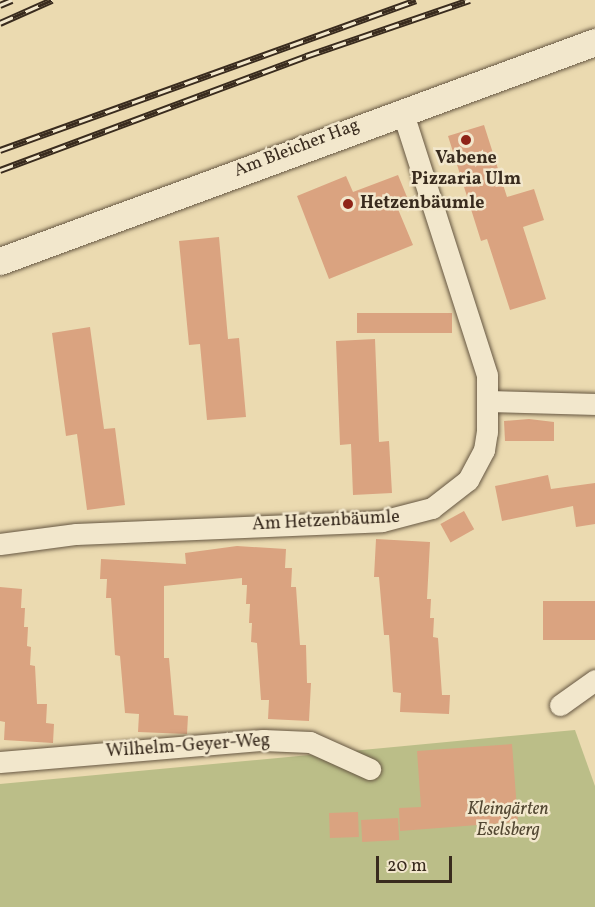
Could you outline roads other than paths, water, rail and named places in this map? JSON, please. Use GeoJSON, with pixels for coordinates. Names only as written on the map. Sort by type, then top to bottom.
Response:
{"type":"FeatureCollection","features":[{"type":"Feature","properties":{"kind":"street","name":"Am Bleicher Hag"},"geometry":{"type":"LineString","coordinates":[[0,261],[402,110],[595,42]]}},
{"type":"Feature","properties":{"kind":"street","name":"Am Hetzenbäumle"},"geometry":{"type":"LineString","coordinates":[[0,544],[76,534],[353,524],[409,517],[452,496],[468,480],[484,450],[490,401],[488,375],[463,291],[402,110]]}},
{"type":"Feature","properties":{"kind":"street"},"geometry":{"type":"LineString","coordinates":[[490,401],[595,404]]}},
{"type":"Feature","properties":{"kind":"street"},"geometry":{"type":"LineString","coordinates":[[560,705],[595,680]]}},
{"type":"Feature","properties":{"kind":"street","name":"Wilhelm-Geyer-Weg"},"geometry":{"type":"LineString","coordinates":[[0,762],[263,740],[310,742],[370,769]]}},
{"type":"Feature","properties":{"kind":"railway"},"geometry":{"type":"LineString","coordinates":[[0,5],[12,0]]}},
{"type":"Feature","properties":{"kind":"railway"},"geometry":{"type":"LineString","coordinates":[[0,23],[52,0]]}},
{"type":"Feature","properties":{"kind":"railway"},"geometry":{"type":"LineString","coordinates":[[0,150],[416,0]]}},
{"type":"Feature","properties":{"kind":"railway"},"geometry":{"type":"LineString","coordinates":[[0,170],[306,56],[470,0]]}},
{"type":"Feature","properties":{"kind":"place","name":"Vabene Pizzaria Ulm"},"geometry":{"type":"Point","coordinates":[466,140]}},
{"type":"Feature","properties":{"kind":"place","name":"Hetzenbäumle"},"geometry":{"type":"Point","coordinates":[348,204]}},
{"type":"Feature","properties":{"kind":"park label","name":"Kleingärten Eselsberg"},"geometry":{"type":"Point","coordinates":[508,821]}}]}
